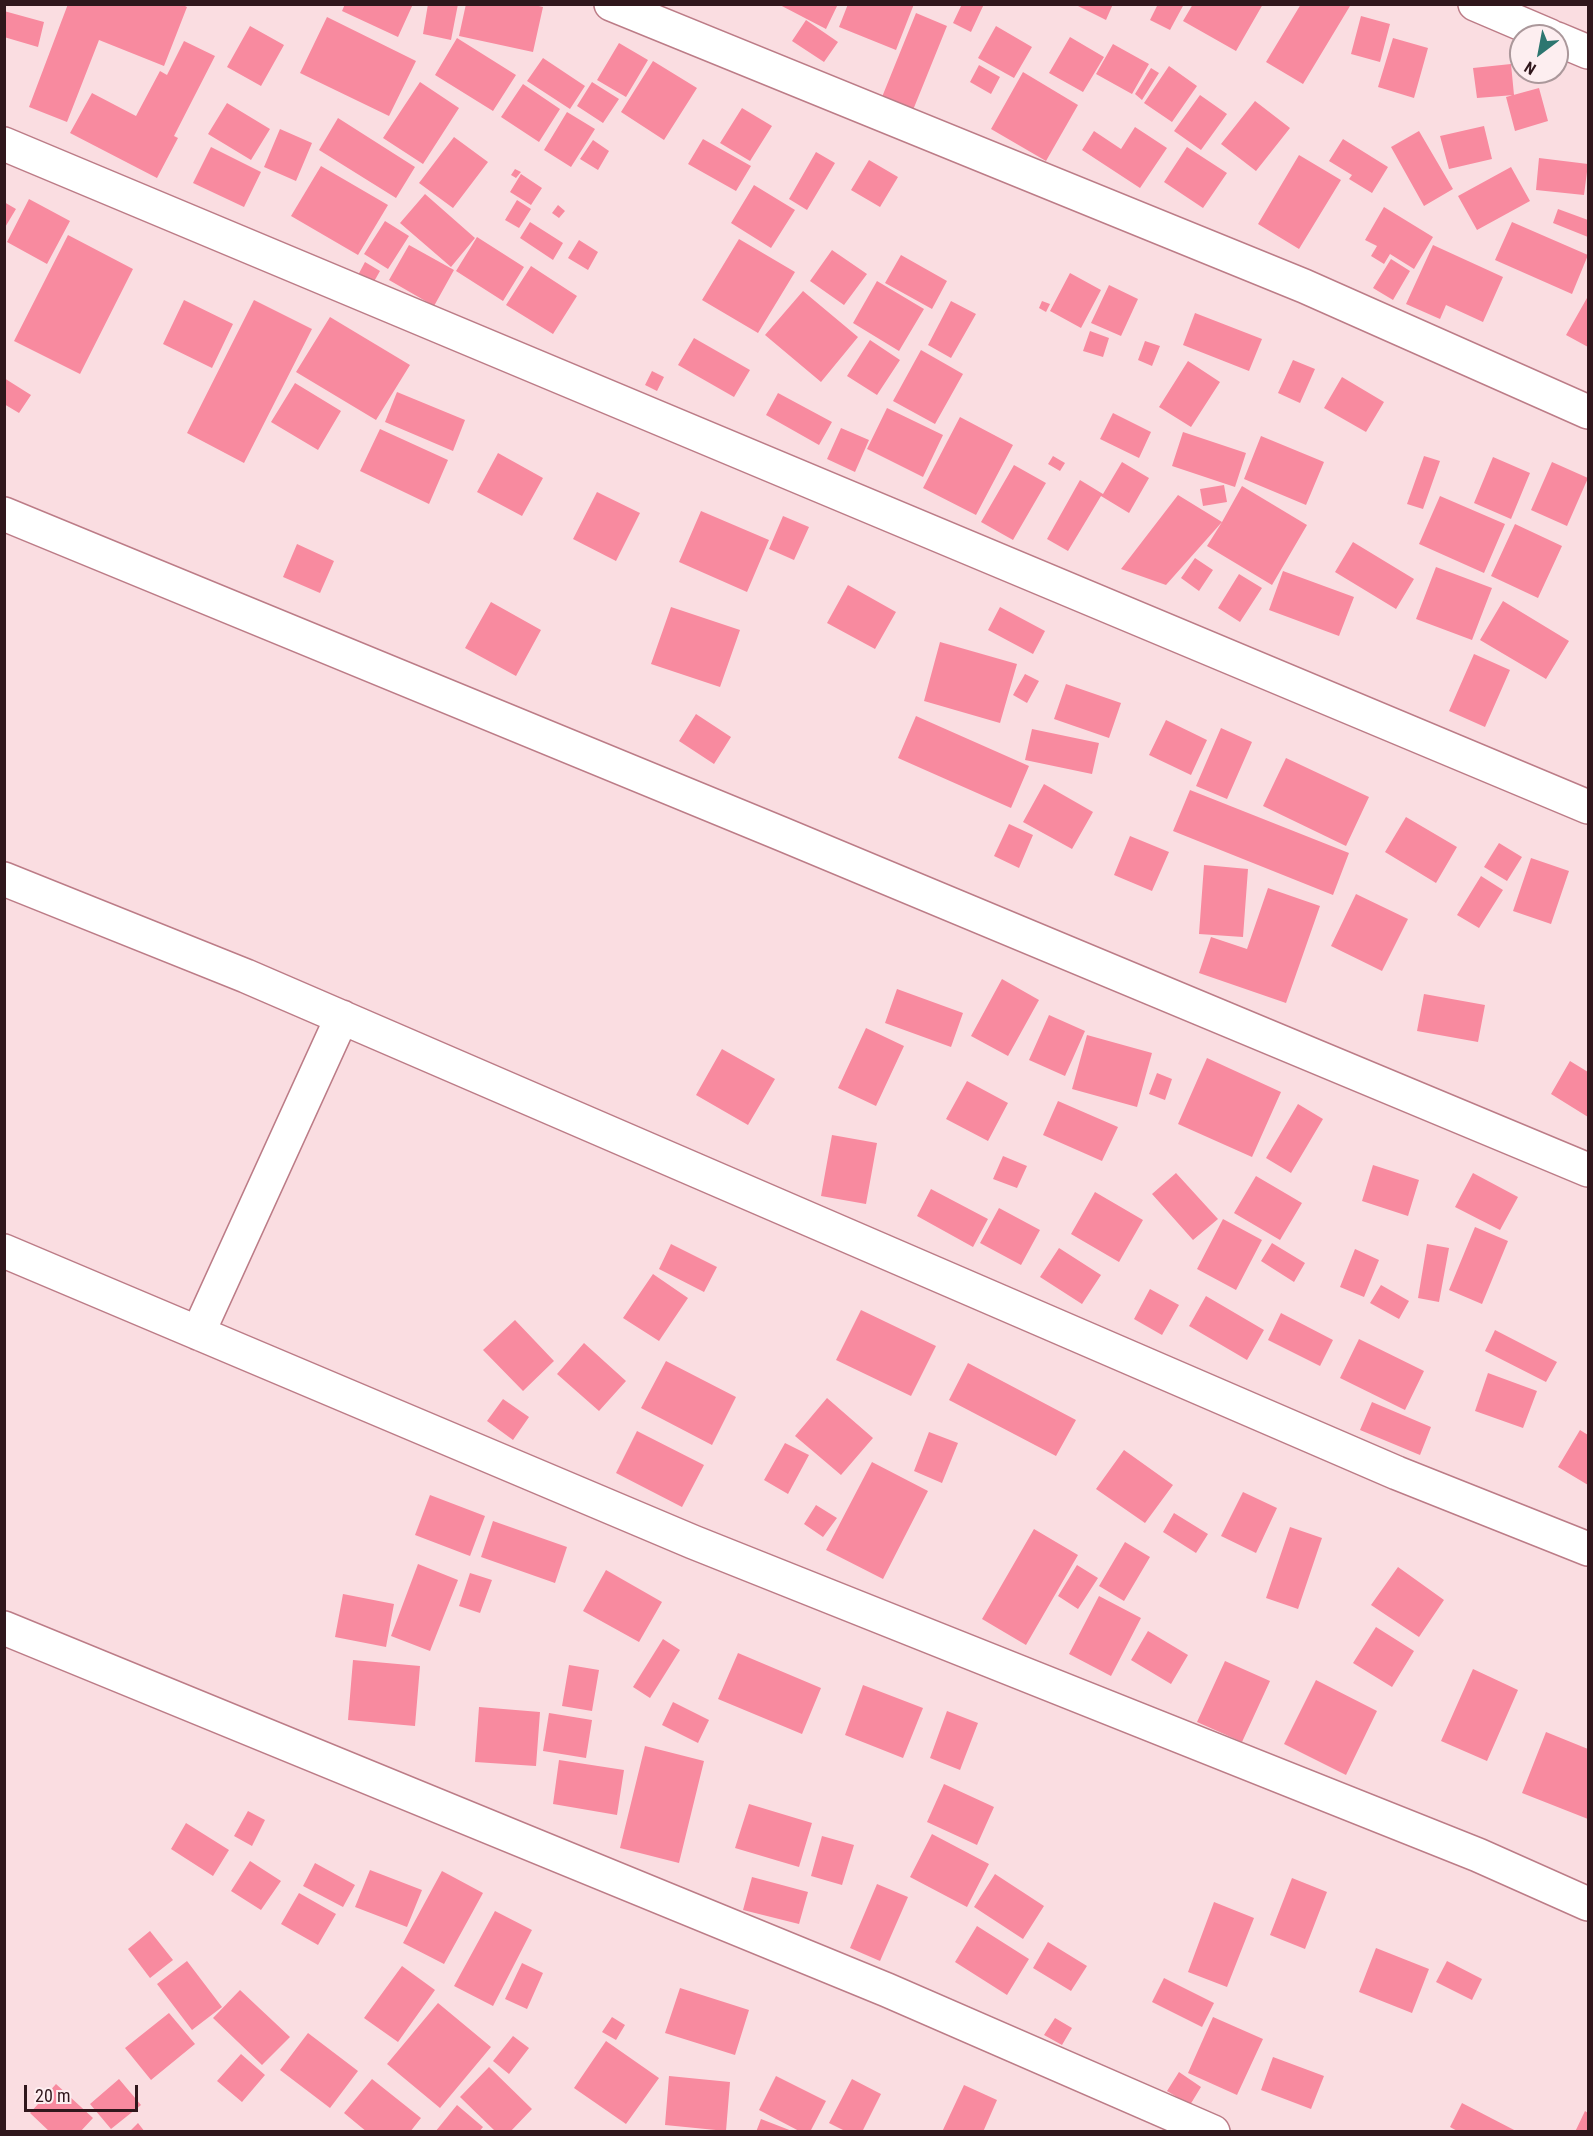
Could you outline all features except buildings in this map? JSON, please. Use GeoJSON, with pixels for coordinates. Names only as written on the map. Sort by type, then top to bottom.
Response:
{"type":"FeatureCollection","features":[{"type":"Feature","properties":{"kind":"street"},"geometry":{"type":"LineString","coordinates":[[611,4],[1304,286],[1588,412]]}},
{"type":"Feature","properties":{"kind":"street"},"geometry":{"type":"LineString","coordinates":[[1475,4],[1522,24]]}},
{"type":"Feature","properties":{"kind":"street"},"geometry":{"type":"LineString","coordinates":[[1569,44],[1588,52]]}},
{"type":"Feature","properties":{"kind":"street"},"geometry":{"type":"LineString","coordinates":[[4,144],[1588,807]]}},
{"type":"Feature","properties":{"kind":"street"},"geometry":{"type":"LineString","coordinates":[[4,514],[793,838],[1588,1170]]}},
{"type":"Feature","properties":{"kind":"street"},"geometry":{"type":"LineString","coordinates":[[4,879],[246,976],[1386,1468],[1588,1549]]}},
{"type":"Feature","properties":{"kind":"street"},"geometry":{"type":"LineString","coordinates":[[198,1333],[342,1017]]}},
{"type":"Feature","properties":{"kind":"street"},"geometry":{"type":"LineString","coordinates":[[4,1251],[693,1542],[1478,1855],[1588,1904]]}},
{"type":"Feature","properties":{"kind":"street"},"geometry":{"type":"LineString","coordinates":[[4,1628],[887,1990],[1213,2132]]}}]}
